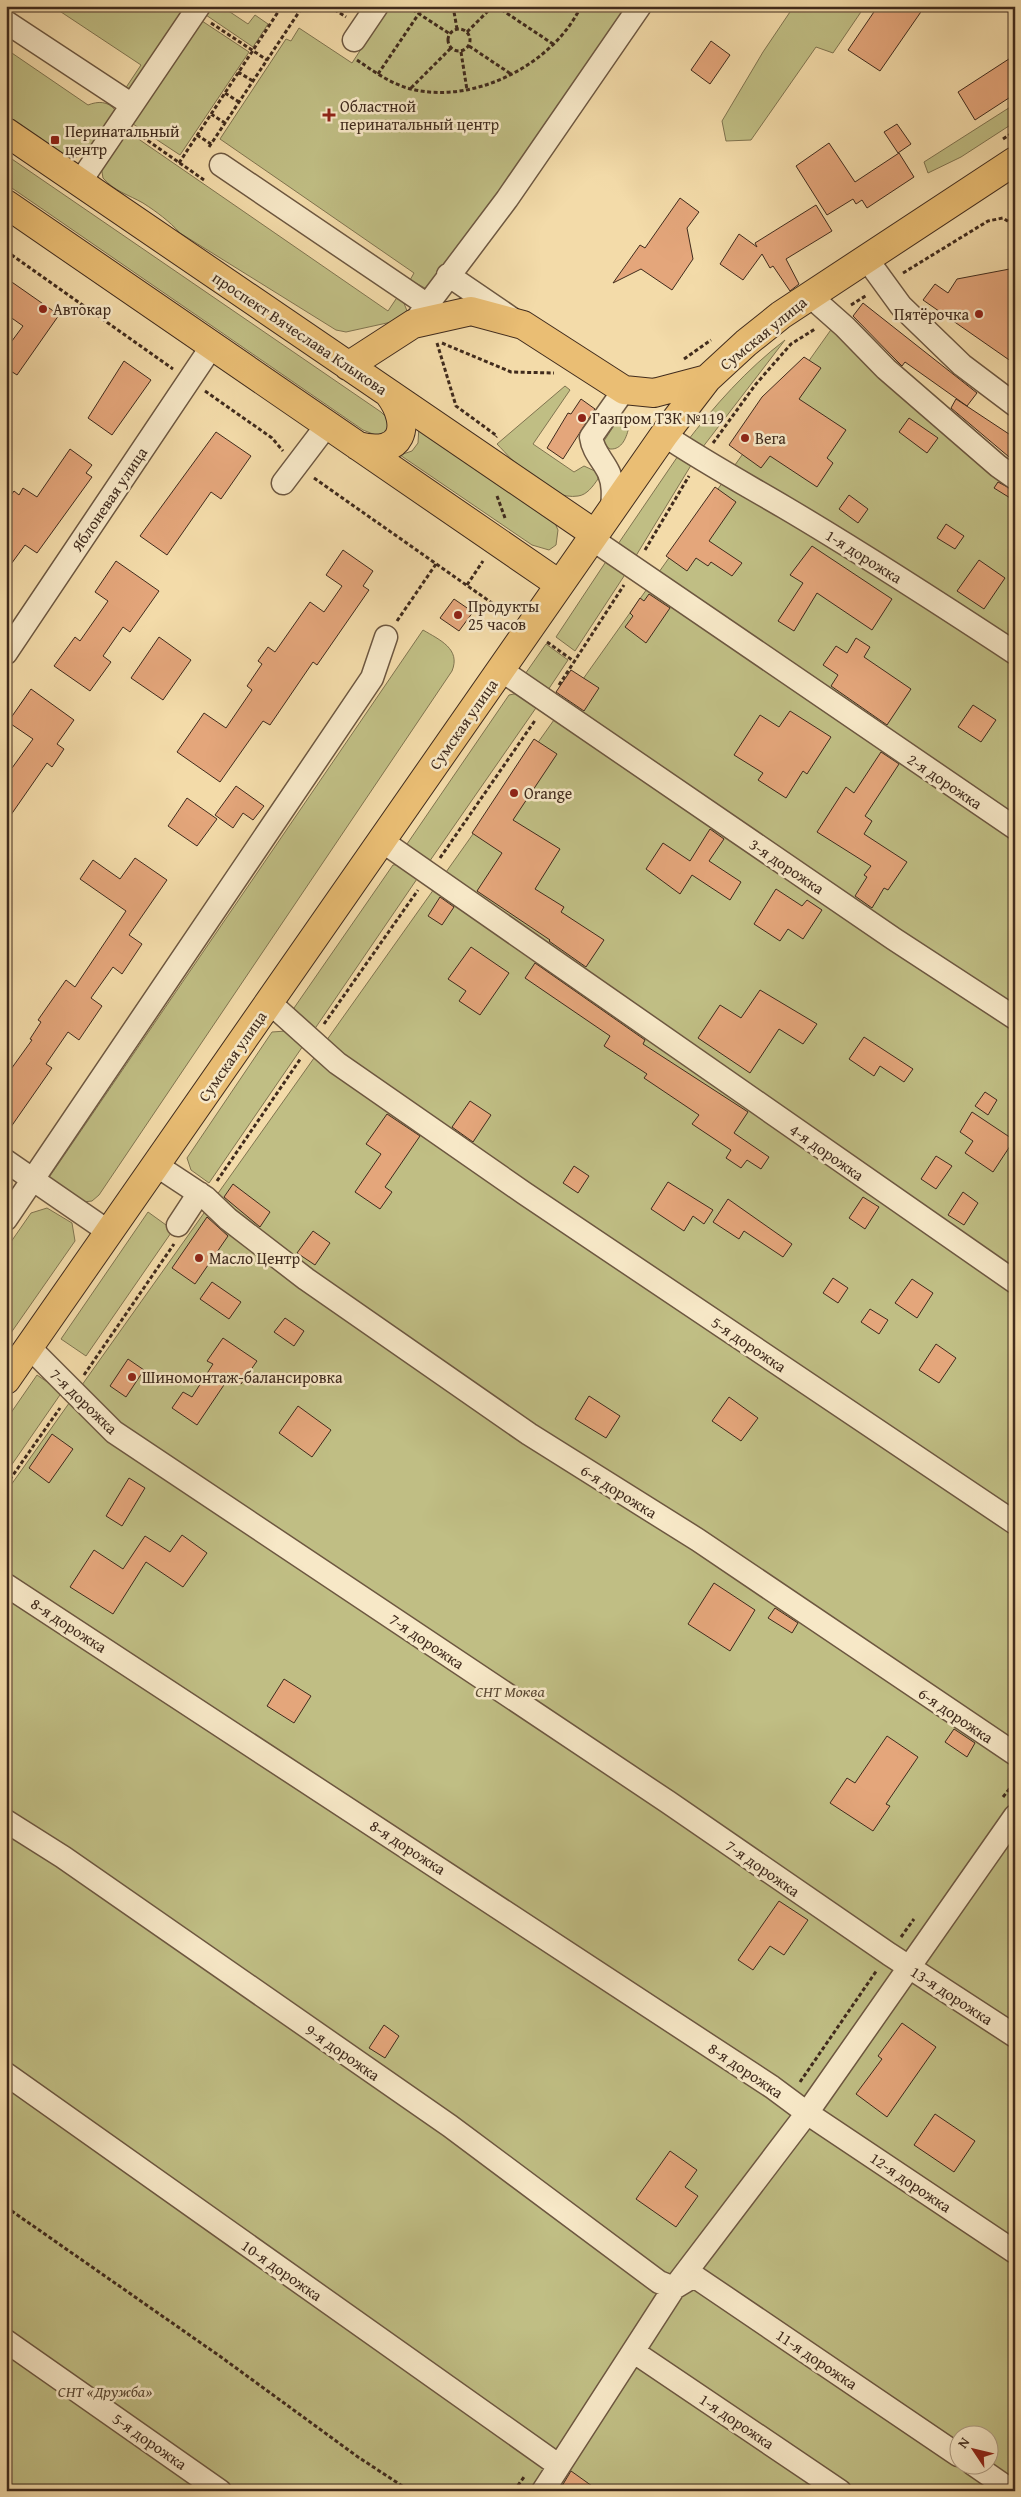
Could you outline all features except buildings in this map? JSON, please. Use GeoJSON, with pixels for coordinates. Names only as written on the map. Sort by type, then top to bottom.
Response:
{"type":"FeatureCollection","features":[{"type":"Feature","properties":{"kind":"main road","name":"проспект Вячеслава Клыкова"},"geometry":{"type":"LineString","coordinates":[[6,132],[594,536]]}},
{"type":"Feature","properties":{"kind":"main road","name":"Сумская улица"},"geometry":{"type":"LineString","coordinates":[[6,1380],[612,509],[664,435],[707,379],[746,343],[810,296],[1009,160]]}},
{"type":"Feature","properties":{"kind":"main road"},"geometry":{"type":"LineString","coordinates":[[6,204],[560,584]]}},
{"type":"Feature","properties":{"kind":"main road"},"geometry":{"type":"LineString","coordinates":[[348,366],[420,314],[472,311],[523,325],[624,390],[654,393],[707,379]]}},
{"type":"Feature","properties":{"kind":"main road"},"geometry":{"type":"LineString","coordinates":[[358,446],[375,451],[387,447],[396,440],[401,432],[403,419],[398,405],[389,394]]}},
{"type":"Feature","properties":{"kind":"street"},"geometry":{"type":"LineString","coordinates":[[353,49],[376,6]]}},
{"type":"Feature","properties":{"kind":"street"},"geometry":{"type":"LineString","coordinates":[[214,158],[420,314],[507,199],[640,6]]}},
{"type":"Feature","properties":{"kind":"street"},"geometry":{"type":"LineString","coordinates":[[80,182],[197,9]]}},
{"type":"Feature","properties":{"kind":"street"},"geometry":{"type":"LineString","coordinates":[[6,22],[132,105]]}},
{"type":"Feature","properties":{"kind":"street"},"geometry":{"type":"LineString","coordinates":[[866,258],[902,306],[948,352],[962,365],[1015,405]]}},
{"type":"Feature","properties":{"kind":"street"},"geometry":{"type":"LineString","coordinates":[[448,275],[523,325]]}},
{"type":"Feature","properties":{"kind":"street"},"geometry":{"type":"LineString","coordinates":[[810,296],[845,327],[886,368],[998,466],[1015,478]]}},
{"type":"Feature","properties":{"kind":"street","name":"Яблоневая улица"},"geometry":{"type":"LineString","coordinates":[[6,653],[212,346]]}},
{"type":"Feature","properties":{"kind":"street"},"geometry":{"type":"LineString","coordinates":[[612,509],[614,491],[609,473],[592,446],[591,437],[624,390]]}},
{"type":"Feature","properties":{"kind":"street"},"geometry":{"type":"LineString","coordinates":[[283,483],[327,424]]}},
{"type":"Feature","properties":{"kind":"street","name":"1-я дорожка"},"geometry":{"type":"LineString","coordinates":[[664,435],[709,465],[784,507],[880,566],[1015,653]]}},
{"type":"Feature","properties":{"kind":"street","name":"2-я дорожка"},"geometry":{"type":"LineString","coordinates":[[594,536],[634,568],[876,735],[1015,828]]}},
{"type":"Feature","properties":{"kind":"street"},"geometry":{"type":"LineString","coordinates":[[6,1219],[372,678],[386,637]]}},
{"type":"Feature","properties":{"kind":"street","name":"3-я дорожка"},"geometry":{"type":"LineString","coordinates":[[501,670],[894,939],[1015,1018]]}},
{"type":"Feature","properties":{"kind":"street","name":"4-я дорожка"},"geometry":{"type":"LineString","coordinates":[[382,841],[1015,1282]]}},
{"type":"Feature","properties":{"kind":"street","name":"5-я дорожка"},"geometry":{"type":"LineString","coordinates":[[269,1002],[337,1063],[484,1165],[1015,1523]]}},
{"type":"Feature","properties":{"kind":"street"},"geometry":{"type":"LineString","coordinates":[[6,1161],[109,1232]]}},
{"type":"Feature","properties":{"kind":"street","name":"6-я дорожка"},"geometry":{"type":"LineString","coordinates":[[156,1165],[202,1195],[228,1219],[306,1279],[529,1434],[698,1540],[1015,1754]]}},
{"type":"Feature","properties":{"kind":"street"},"geometry":{"type":"LineString","coordinates":[[178,1232],[202,1195]]}},
{"type":"Feature","properties":{"kind":"street","name":"7-я дорожка"},"geometry":{"type":"LineString","coordinates":[[29,1347],[114,1432],[668,1802],[889,1954]]}},
{"type":"Feature","properties":{"kind":"street","name":"8-я дорожка"},"geometry":{"type":"LineString","coordinates":[[6,1584],[756,2076],[807,2113]]}},
{"type":"Feature","properties":{"kind":"street"},"geometry":{"type":"LineString","coordinates":[[543,2491],[674,2288],[807,2113],[1015,1816]]}},
{"type":"Feature","properties":{"kind":"street","name":"9-я дорожка"},"geometry":{"type":"LineString","coordinates":[[6,1821],[63,1857],[450,2126],[640,2270],[659,2282],[674,2288]]}},
{"type":"Feature","properties":{"kind":"street","name":"13-я дорожка"},"geometry":{"type":"LineString","coordinates":[[889,1954],[1015,2036]]}},
{"type":"Feature","properties":{"kind":"street","name":"10-я дорожка"},"geometry":{"type":"LineString","coordinates":[[6,2074],[558,2465]]}},
{"type":"Feature","properties":{"kind":"street","name":"12-я дорожка"},"geometry":{"type":"LineString","coordinates":[[807,2113],[1015,2252]]}},
{"type":"Feature","properties":{"kind":"street","name":"11-я дорожка"},"geometry":{"type":"LineString","coordinates":[[674,2288],[694,2276],[948,2448]]}},
{"type":"Feature","properties":{"kind":"street","name":"5-я дорожка"},"geometry":{"type":"LineString","coordinates":[[6,2341],[220,2491]]}},
{"type":"Feature","properties":{"kind":"street","name":"1-я дорожка"},"geometry":{"type":"LineString","coordinates":[[634,2352],[840,2491]]}},
{"type":"Feature","properties":{"kind":"street"},"geometry":{"type":"LineString","coordinates":[[987,2474],[1012,2491]]}},
{"type":"Feature","properties":{"kind":"path"},"geometry":{"type":"LineString","coordinates":[[179,162],[282,6]]}},
{"type":"Feature","properties":{"kind":"path"},"geometry":{"type":"LineString","coordinates":[[211,144],[303,6]]}},
{"type":"Feature","properties":{"kind":"path"},"geometry":{"type":"LineString","coordinates":[[407,6],[450,34]]}},
{"type":"Feature","properties":{"kind":"path"},"geometry":{"type":"LineString","coordinates":[[378,74],[424,6]]}},
{"type":"Feature","properties":{"kind":"path"},"geometry":{"type":"LineString","coordinates":[[453,6],[457,29]]}},
{"type":"Feature","properties":{"kind":"path"},"geometry":{"type":"LineString","coordinates":[[467,32],[495,6],[553,44]]}},
{"type":"Feature","properties":{"kind":"path"},"geometry":{"type":"LineString","coordinates":[[353,49],[378,74],[410,89],[438,92],[467,90],[511,74],[547,50],[581,6]]}},
{"type":"Feature","properties":{"kind":"path"},"geometry":{"type":"LineString","coordinates":[[197,9],[267,60]]}},
{"type":"Feature","properties":{"kind":"path"},"geometry":{"type":"LineString","coordinates":[[457,29],[467,32],[471,38],[469,46],[460,52]]}},
{"type":"Feature","properties":{"kind":"path"},"geometry":{"type":"LineString","coordinates":[[457,29],[450,34],[448,42],[451,48],[460,52]]}},
{"type":"Feature","properties":{"kind":"path"},"geometry":{"type":"LineString","coordinates":[[469,46],[511,74]]}},
{"type":"Feature","properties":{"kind":"path"},"geometry":{"type":"LineString","coordinates":[[410,89],[451,48]]}},
{"type":"Feature","properties":{"kind":"path"},"geometry":{"type":"LineString","coordinates":[[460,52],[467,90]]}},
{"type":"Feature","properties":{"kind":"path"},"geometry":{"type":"LineString","coordinates":[[238,72],[253,81]]}},
{"type":"Feature","properties":{"kind":"path"},"geometry":{"type":"LineString","coordinates":[[225,93],[239,103]]}},
{"type":"Feature","properties":{"kind":"path"},"geometry":{"type":"LineString","coordinates":[[211,114],[225,124]]}},
{"type":"Feature","properties":{"kind":"path"},"geometry":{"type":"LineString","coordinates":[[1009,160],[1015,131]]}},
{"type":"Feature","properties":{"kind":"path"},"geometry":{"type":"LineString","coordinates":[[197,135],[211,144],[214,158]]}},
{"type":"Feature","properties":{"kind":"path"},"geometry":{"type":"LineString","coordinates":[[193,172],[198,165]]}},
{"type":"Feature","properties":{"kind":"path"},"geometry":{"type":"LineString","coordinates":[[988,221],[1002,218],[1015,226]]}},
{"type":"Feature","properties":{"kind":"path"},"geometry":{"type":"LineString","coordinates":[[420,314],[436,340],[511,372],[551,374],[582,362]]}},
{"type":"Feature","properties":{"kind":"path"},"geometry":{"type":"LineString","coordinates":[[678,363],[716,337]]}},
{"type":"Feature","properties":{"kind":"path"},"geometry":{"type":"LineString","coordinates":[[202,1195],[429,874],[554,707],[685,483]]}},
{"type":"Feature","properties":{"kind":"path"},"geometry":{"type":"LineString","coordinates":[[386,637],[436,564]]}},
{"type":"Feature","properties":{"kind":"path"},"geometry":{"type":"LineString","coordinates":[[6,1485],[73,1390],[178,1232]]}},
{"type":"Feature","properties":{"kind":"path"},"geometry":{"type":"LineString","coordinates":[[6,2207],[221,2357],[358,2457],[410,2491]]}},
{"type":"Feature","properties":{"kind":"green space"},"geometry":{"type":"Polygon","coordinates":[[[52,6],[187,6],[130,90],[125,89],[141,65],[52,6]]]}},
{"type":"Feature","properties":{"kind":"green space"},"geometry":{"type":"Polygon","coordinates":[[[207,6],[221,6],[248,24],[255,15],[268,24],[253,47],[203,13],[207,6]]]}},
{"type":"Feature","properties":{"kind":"green space"},"geometry":{"type":"Polygon","coordinates":[[[389,6],[632,6],[432,286],[425,288],[410,280],[414,273],[220,139],[286,39],[291,41],[299,28],[352,63],[389,6]]]}},
{"type":"Feature","properties":{"kind":"green space"},"geometry":{"type":"Polygon","coordinates":[[[794,6],[865,6],[833,53],[816,47],[751,140],[726,141],[722,121],[763,52],[794,6]]]}},
{"type":"Feature","properties":{"kind":"green space"},"geometry":{"type":"Polygon","coordinates":[[[199,19],[249,52],[180,155],[130,122],[199,19]]]}},
{"type":"Feature","properties":{"kind":"green space"},"geometry":{"type":"Polygon","coordinates":[[[6,49],[88,105],[103,103],[115,110],[86,155],[72,158],[64,156],[6,116],[6,49]]]}},
{"type":"Feature","properties":{"kind":"green space"},"geometry":{"type":"Polygon","coordinates":[[[1015,104],[1015,122],[961,157],[928,173],[924,162],[1015,104]]]}},
{"type":"Feature","properties":{"kind":"green space"},"geometry":{"type":"Polygon","coordinates":[[[124,129],[388,311],[400,293],[409,316],[405,319],[346,332],[336,330],[180,233],[153,210],[117,190],[103,178],[101,166],[124,129]]]}},
{"type":"Feature","properties":{"kind":"green space"},"geometry":{"type":"Polygon","coordinates":[[[6,155],[381,412],[387,418],[388,429],[384,434],[378,436],[363,430],[6,184],[6,155]]]}},
{"type":"Feature","properties":{"kind":"green space","name":"СНТ Моква"},"geometry":{"type":"Polygon","coordinates":[[[840,317],[1015,467],[1015,2491],[6,2491],[6,1492],[840,317]]]}},
{"type":"Feature","properties":{"kind":"green space"},"geometry":{"type":"Polygon","coordinates":[[[785,340],[699,452],[685,444],[757,363],[785,340]]]}},
{"type":"Feature","properties":{"kind":"green space"},"geometry":{"type":"Polygon","coordinates":[[[565,386],[570,390],[533,444],[574,472],[584,466],[597,472],[598,479],[587,492],[578,496],[555,493],[533,479],[497,444],[565,386]]]}},
{"type":"Feature","properties":{"kind":"green space"},"geometry":{"type":"Polygon","coordinates":[[[621,420],[629,426],[627,434],[621,445],[610,449],[605,445],[604,441],[617,421],[621,420]]]}},
{"type":"Feature","properties":{"kind":"green space"},"geometry":{"type":"Polygon","coordinates":[[[419,426],[554,521],[558,530],[556,545],[549,550],[532,545],[400,455],[412,451],[418,443],[419,426]]]}},
{"type":"Feature","properties":{"kind":"green space"},"geometry":{"type":"Polygon","coordinates":[[[680,453],[693,462],[634,559],[616,547],[680,453]]]}},
{"type":"Feature","properties":{"kind":"green space"},"geometry":{"type":"Polygon","coordinates":[[[607,560],[626,573],[575,651],[556,637],[607,560]]]}},
{"type":"Feature","properties":{"kind":"green space"},"geometry":{"type":"Polygon","coordinates":[[[423,630],[442,642],[451,651],[454,657],[452,671],[99,1195],[92,1201],[83,1202],[48,1179],[423,630]]]}},
{"type":"Feature","properties":{"kind":"green space"},"geometry":{"type":"Polygon","coordinates":[[[546,644],[568,660],[546,693],[523,677],[546,644]]]}},
{"type":"Feature","properties":{"kind":"green space"},"geometry":{"type":"Polygon","coordinates":[[[519,693],[538,705],[427,865],[409,853],[407,844],[509,695],[519,693]]]}},
{"type":"Feature","properties":{"kind":"green space"},"geometry":{"type":"Polygon","coordinates":[[[401,864],[419,876],[314,1030],[297,1017],[294,1008],[393,865],[401,864]]]}},
{"type":"Feature","properties":{"kind":"green space"},"geometry":{"type":"Polygon","coordinates":[[[286,1031],[305,1043],[209,1183],[191,1170],[187,1158],[272,1032],[286,1031]]]}},
{"type":"Feature","properties":{"kind":"green space"},"geometry":{"type":"Polygon","coordinates":[[[47,1208],[72,1223],[75,1241],[6,1340],[6,1249],[31,1213],[47,1208]]]}},
{"type":"Feature","properties":{"kind":"green space"},"geometry":{"type":"Polygon","coordinates":[[[148,1212],[173,1230],[86,1356],[61,1339],[148,1212]]]}},
{"type":"Feature","properties":{"kind":"green space"},"geometry":{"type":"Polygon","coordinates":[[[37,1375],[62,1392],[6,1473],[6,1420],[37,1375]]]}},
{"type":"Feature","properties":{"kind":"place","name":"Областной перинатальный центр"},"geometry":{"type":"Point","coordinates":[329,115]}},
{"type":"Feature","properties":{"kind":"place","name":"Перинатальный центр"},"geometry":{"type":"Point","coordinates":[55,140]}},
{"type":"Feature","properties":{"kind":"place","name":"Автокар"},"geometry":{"type":"Point","coordinates":[43,309]}},
{"type":"Feature","properties":{"kind":"place","name":"Пятёрочка"},"geometry":{"type":"Point","coordinates":[979,314]}},
{"type":"Feature","properties":{"kind":"place","name":"Газпром ТЗК №119"},"geometry":{"type":"Point","coordinates":[582,418]}},
{"type":"Feature","properties":{"kind":"place","name":"Вега"},"geometry":{"type":"Point","coordinates":[745,438]}},
{"type":"Feature","properties":{"kind":"place","name":"Продукты 25 часов"},"geometry":{"type":"Point","coordinates":[458,615]}},
{"type":"Feature","properties":{"kind":"place","name":"Orange"},"geometry":{"type":"Point","coordinates":[514,793]}},
{"type":"Feature","properties":{"kind":"place","name":"Масло Центр"},"geometry":{"type":"Point","coordinates":[199,1258]}},
{"type":"Feature","properties":{"kind":"place","name":"Шиномонтаж-балансировка"},"geometry":{"type":"Point","coordinates":[132,1377]}},
{"type":"Feature","properties":{"kind":"park label","name":"СНТ «Дружба»"},"geometry":{"type":"Point","coordinates":[105,2391]}}]}
